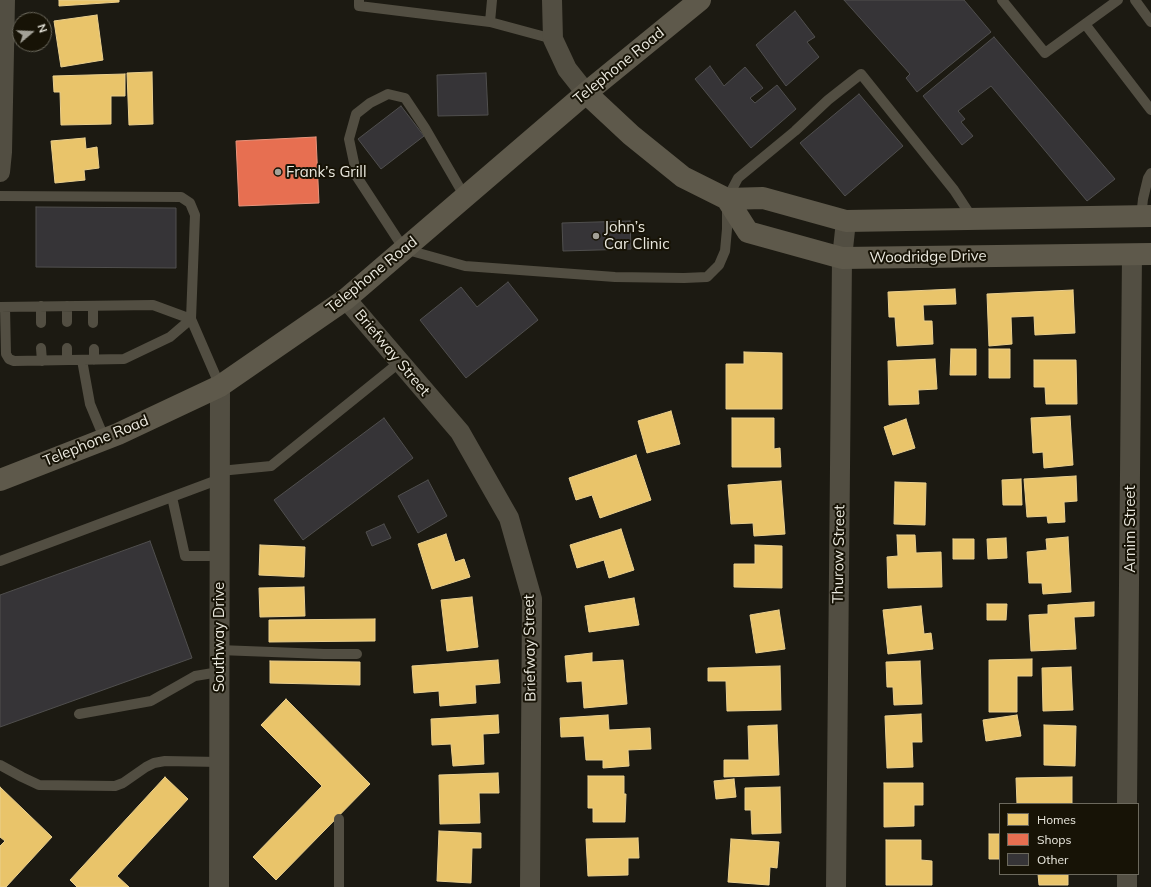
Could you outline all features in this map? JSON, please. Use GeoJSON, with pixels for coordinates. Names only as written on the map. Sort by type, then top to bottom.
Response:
{"type":"FeatureCollection","features":[{"type":"Feature","properties":{"kind":"main road","name":"Telephone Road"},"geometry":{"type":"LineString","coordinates":[[0,480],[104,440],[220,386],[346,299],[586,93],[700,0]]}},
{"type":"Feature","properties":{"kind":"main road"},"geometry":{"type":"LineString","coordinates":[[586,93],[631,135],[683,177],[727,199],[763,198],[846,221],[1146,217]]}},
{"type":"Feature","properties":{"kind":"main road","name":"Woodridge Drive"},"geometry":{"type":"LineString","coordinates":[[727,199],[748,232],[842,258],[1145,255]]}},
{"type":"Feature","properties":{"kind":"street"},"geometry":{"type":"LineString","coordinates":[[0,172],[2,152],[5,0]]}},
{"type":"Feature","properties":{"kind":"street"},"geometry":{"type":"LineString","coordinates":[[552,0],[553,39],[567,69],[586,93]]}},
{"type":"Feature","properties":{"kind":"street","name":"Thurow Street"},"geometry":{"type":"LineString","coordinates":[[836,887],[842,258],[846,221]]}},
{"type":"Feature","properties":{"kind":"street","name":"Arnim Street"},"geometry":{"type":"LineString","coordinates":[[1128,803],[1145,255]]}},
{"type":"Feature","properties":{"kind":"street","name":"Briefway Street"},"geometry":{"type":"LineString","coordinates":[[346,299],[460,432],[509,518],[532,599],[530,887]]}},
{"type":"Feature","properties":{"kind":"street","name":"Southway Drive"},"geometry":{"type":"LineString","coordinates":[[219,887],[220,386]]}},
{"type":"Feature","properties":{"kind":"street"},"geometry":{"type":"LineString","coordinates":[[1127,875],[1127,887]]}},
{"type":"Feature","properties":{"kind":"lane"},"geometry":{"type":"LineString","coordinates":[[359,0],[359,6],[490,22],[553,39]]}},
{"type":"Feature","properties":{"kind":"lane"},"geometry":{"type":"LineString","coordinates":[[490,22],[492,0]]}},
{"type":"Feature","properties":{"kind":"lane"},"geometry":{"type":"LineString","coordinates":[[1002,0],[1045,53],[1118,0]]}},
{"type":"Feature","properties":{"kind":"lane"},"geometry":{"type":"LineString","coordinates":[[1135,0],[1151,22]]}},
{"type":"Feature","properties":{"kind":"lane"},"geometry":{"type":"LineString","coordinates":[[1085,24],[1151,110]]}},
{"type":"Feature","properties":{"kind":"lane"},"geometry":{"type":"LineString","coordinates":[[465,197],[425,128],[404,98],[388,94],[370,103],[356,114],[349,139],[357,177],[404,249],[465,266],[615,277],[707,277],[719,265],[725,251],[727,199],[738,178],[795,131],[828,100],[861,74],[954,190],[973,219]]}},
{"type":"Feature","properties":{"kind":"lane"},"geometry":{"type":"LineString","coordinates":[[1146,217],[1143,199],[1148,178],[1151,173]]}},
{"type":"Feature","properties":{"kind":"lane"},"geometry":{"type":"LineString","coordinates":[[0,196],[181,197],[190,203],[194,216],[190,319],[220,386]]}},
{"type":"Feature","properties":{"kind":"lane"},"geometry":{"type":"LineString","coordinates":[[153,305],[190,319],[170,337],[124,359],[14,361],[9,359],[6,354],[2,307],[153,305]]}},
{"type":"Feature","properties":{"kind":"lane"},"geometry":{"type":"LineString","coordinates":[[41,306],[41,323]]}},
{"type":"Feature","properties":{"kind":"lane"},"geometry":{"type":"LineString","coordinates":[[67,306],[67,322]]}},
{"type":"Feature","properties":{"kind":"lane"},"geometry":{"type":"LineString","coordinates":[[93,306],[93,323]]}},
{"type":"Feature","properties":{"kind":"lane"},"geometry":{"type":"LineString","coordinates":[[41,348],[42,361]]}},
{"type":"Feature","properties":{"kind":"lane"},"geometry":{"type":"LineString","coordinates":[[67,348],[67,360]]}},
{"type":"Feature","properties":{"kind":"lane"},"geometry":{"type":"LineString","coordinates":[[94,349],[94,360]]}},
{"type":"Feature","properties":{"kind":"lane"},"geometry":{"type":"LineString","coordinates":[[82,360],[90,404],[104,440]]}},
{"type":"Feature","properties":{"kind":"lane"},"geometry":{"type":"LineString","coordinates":[[0,561],[172,497],[220,475],[271,466],[400,362]]}},
{"type":"Feature","properties":{"kind":"lane"},"geometry":{"type":"LineString","coordinates":[[172,497],[185,556],[219,556]]}},
{"type":"Feature","properties":{"kind":"lane"},"geometry":{"type":"LineString","coordinates":[[219,650],[357,654]]}},
{"type":"Feature","properties":{"kind":"lane"},"geometry":{"type":"LineString","coordinates":[[79,714],[151,701],[194,676],[219,672]]}},
{"type":"Feature","properties":{"kind":"lane"},"geometry":{"type":"LineString","coordinates":[[0,765],[22,778],[39,785],[115,786],[123,783],[154,763],[170,761],[219,762]]}},
{"type":"Feature","properties":{"kind":"lane"},"geometry":{"type":"LineString","coordinates":[[339,819],[339,887]]}},
{"type":"Feature","properties":{"kind":"building: Homes"},"geometry":{"type":"Polygon","coordinates":[[[59,0],[119,0],[119,2],[59,6],[59,0]]]}},
{"type":"Feature","properties":{"kind":"building: Homes"},"geometry":{"type":"Polygon","coordinates":[[[97,15],[103,60],[61,67],[54,21],[97,15]]]}},
{"type":"Feature","properties":{"kind":"building: Homes"},"geometry":{"type":"Polygon","coordinates":[[[152,72],[153,124],[129,125],[127,73],[152,72]]]}},
{"type":"Feature","properties":{"kind":"building: Homes"},"geometry":{"type":"Polygon","coordinates":[[[125,74],[125,96],[111,96],[111,124],[61,125],[60,92],[54,92],[53,76],[125,74]]]}},
{"type":"Feature","properties":{"kind":"building: Homes"},"geometry":{"type":"Polygon","coordinates":[[[85,138],[86,149],[97,147],[99,168],[84,170],[85,180],[55,183],[51,141],[85,138]]]}},
{"type":"Feature","properties":{"kind":"building: Homes"},"geometry":{"type":"Polygon","coordinates":[[[955,289],[956,304],[923,305],[924,321],[932,321],[933,344],[897,346],[895,317],[889,317],[888,292],[955,289]]]}},
{"type":"Feature","properties":{"kind":"building: Homes"},"geometry":{"type":"Polygon","coordinates":[[[1073,290],[1075,333],[1035,335],[1034,316],[1011,317],[1012,344],[989,346],[987,294],[1073,290]]]}},
{"type":"Feature","properties":{"kind":"building: Homes"},"geometry":{"type":"Polygon","coordinates":[[[951,349],[976,349],[976,375],[950,375],[951,349]]]}},
{"type":"Feature","properties":{"kind":"building: Homes"},"geometry":{"type":"Polygon","coordinates":[[[989,349],[1010,349],[1010,378],[989,378],[989,349]]]}},
{"type":"Feature","properties":{"kind":"building: Homes"},"geometry":{"type":"Polygon","coordinates":[[[744,352],[782,353],[782,409],[726,409],[726,364],[744,364],[744,352]]]}},
{"type":"Feature","properties":{"kind":"building: Homes"},"geometry":{"type":"Polygon","coordinates":[[[935,359],[937,389],[918,390],[919,404],[889,405],[888,361],[935,359]]]}},
{"type":"Feature","properties":{"kind":"building: Homes"},"geometry":{"type":"Polygon","coordinates":[[[1034,360],[1076,360],[1077,404],[1046,404],[1045,387],[1034,387],[1034,360]]]}},
{"type":"Feature","properties":{"kind":"building: Homes"},"geometry":{"type":"Polygon","coordinates":[[[671,411],[680,444],[647,453],[638,421],[671,411]]]}},
{"type":"Feature","properties":{"kind":"building: Homes"},"geometry":{"type":"Polygon","coordinates":[[[1070,416],[1073,465],[1044,468],[1043,452],[1033,453],[1031,418],[1070,416]]]}},
{"type":"Feature","properties":{"kind":"building: Homes"},"geometry":{"type":"Polygon","coordinates":[[[732,418],[774,418],[774,449],[780,448],[781,467],[732,467],[732,418]]]}},
{"type":"Feature","properties":{"kind":"building: Homes"},"geometry":{"type":"Polygon","coordinates":[[[906,419],[915,448],[893,455],[884,427],[906,419]]]}},
{"type":"Feature","properties":{"kind":"building: Homes"},"geometry":{"type":"Polygon","coordinates":[[[636,455],[651,500],[600,518],[592,495],[576,500],[569,478],[636,455]]]}},
{"type":"Feature","properties":{"kind":"building: Homes"},"geometry":{"type":"Polygon","coordinates":[[[1076,476],[1077,501],[1064,502],[1065,522],[1048,523],[1047,516],[1027,517],[1024,479],[1076,476]]]}},
{"type":"Feature","properties":{"kind":"building: Homes"},"geometry":{"type":"Polygon","coordinates":[[[1021,479],[1022,505],[1003,505],[1002,480],[1021,479]]]}},
{"type":"Feature","properties":{"kind":"building: Homes"},"geometry":{"type":"Polygon","coordinates":[[[781,481],[785,534],[754,536],[753,523],[731,524],[728,485],[781,481]]]}},
{"type":"Feature","properties":{"kind":"building: Homes"},"geometry":{"type":"Polygon","coordinates":[[[895,482],[926,483],[925,525],[894,524],[895,482]]]}},
{"type":"Feature","properties":{"kind":"building: Homes"},"geometry":{"type":"Polygon","coordinates":[[[621,529],[634,570],[609,578],[604,560],[577,568],[570,545],[621,529]]]}},
{"type":"Feature","properties":{"kind":"building: Homes"},"geometry":{"type":"Polygon","coordinates":[[[446,534],[455,562],[464,559],[470,577],[432,589],[418,544],[446,534]]]}},
{"type":"Feature","properties":{"kind":"building: Homes"},"geometry":{"type":"Polygon","coordinates":[[[897,535],[915,535],[916,553],[941,552],[942,587],[888,588],[887,557],[898,556],[897,535]]]}},
{"type":"Feature","properties":{"kind":"building: Homes"},"geometry":{"type":"Polygon","coordinates":[[[1068,537],[1071,592],[1043,594],[1042,583],[1029,583],[1027,552],[1047,550],[1046,539],[1068,537]]]}},
{"type":"Feature","properties":{"kind":"building: Homes"},"geometry":{"type":"Polygon","coordinates":[[[1006,538],[1007,558],[988,559],[987,539],[1006,538]]]}},
{"type":"Feature","properties":{"kind":"building: Homes"},"geometry":{"type":"Polygon","coordinates":[[[953,539],[974,539],[974,559],[953,559],[953,539]]]}},
{"type":"Feature","properties":{"kind":"building: Homes"},"geometry":{"type":"Polygon","coordinates":[[[260,545],[305,547],[304,577],[259,575],[260,545]]]}},
{"type":"Feature","properties":{"kind":"building: Homes"},"geometry":{"type":"Polygon","coordinates":[[[755,545],[782,546],[782,588],[734,587],[734,564],[755,564],[755,545]]]}},
{"type":"Feature","properties":{"kind":"building: Homes"},"geometry":{"type":"Polygon","coordinates":[[[304,587],[305,616],[260,617],[259,588],[304,587]]]}},
{"type":"Feature","properties":{"kind":"building: Homes"},"geometry":{"type":"Polygon","coordinates":[[[472,597],[478,647],[447,651],[441,600],[472,597]]]}},
{"type":"Feature","properties":{"kind":"building: Homes"},"geometry":{"type":"Polygon","coordinates":[[[634,598],[639,625],[589,632],[585,606],[634,598]]]}},
{"type":"Feature","properties":{"kind":"building: Homes"},"geometry":{"type":"Polygon","coordinates":[[[1094,602],[1094,616],[1074,617],[1076,649],[1031,651],[1029,615],[1048,614],[1048,605],[1094,602]]]}},
{"type":"Feature","properties":{"kind":"building: Homes"},"geometry":{"type":"Polygon","coordinates":[[[987,604],[1007,604],[1006,620],[987,620],[987,604]]]}},
{"type":"Feature","properties":{"kind":"building: Homes"},"geometry":{"type":"Polygon","coordinates":[[[921,606],[924,634],[931,633],[933,649],[888,654],[883,610],[921,606]]]}},
{"type":"Feature","properties":{"kind":"building: Homes"},"geometry":{"type":"Polygon","coordinates":[[[779,610],[785,649],[756,653],[750,615],[779,610]]]}},
{"type":"Feature","properties":{"kind":"building: Homes"},"geometry":{"type":"Polygon","coordinates":[[[375,619],[375,641],[269,642],[269,620],[375,619]]]}},
{"type":"Feature","properties":{"kind":"building: Homes"},"geometry":{"type":"Polygon","coordinates":[[[592,653],[592,662],[623,660],[627,704],[584,708],[582,681],[567,682],[565,656],[592,653]]]}},
{"type":"Feature","properties":{"kind":"building: Homes"},"geometry":{"type":"Polygon","coordinates":[[[1032,659],[1032,676],[1017,676],[1017,712],[989,712],[989,660],[1032,659]]]}},
{"type":"Feature","properties":{"kind":"building: Homes"},"geometry":{"type":"Polygon","coordinates":[[[498,660],[500,683],[475,685],[476,703],[440,706],[439,691],[414,693],[412,666],[498,660]]]}},
{"type":"Feature","properties":{"kind":"building: Homes"},"geometry":{"type":"Polygon","coordinates":[[[270,661],[360,662],[360,685],[270,683],[270,661]]]}},
{"type":"Feature","properties":{"kind":"building: Homes"},"geometry":{"type":"Polygon","coordinates":[[[920,661],[922,704],[894,705],[893,687],[887,687],[886,662],[920,661]]]}},
{"type":"Feature","properties":{"kind":"building: Homes"},"geometry":{"type":"Polygon","coordinates":[[[780,666],[781,710],[727,711],[726,681],[708,681],[708,668],[780,666]]]}},
{"type":"Feature","properties":{"kind":"building: Homes"},"geometry":{"type":"Polygon","coordinates":[[[1071,667],[1073,710],[1043,711],[1042,668],[1071,667]]]}},
{"type":"Feature","properties":{"kind":"building: Homes"},"geometry":{"type":"Polygon","coordinates":[[[286,699],[370,784],[276,880],[253,857],[322,786],[261,725],[286,699]]]}},
{"type":"Feature","properties":{"kind":"building: Homes"},"geometry":{"type":"Polygon","coordinates":[[[921,714],[922,742],[912,742],[913,767],[887,768],[885,716],[921,714]]]}},
{"type":"Feature","properties":{"kind":"building: Homes"},"geometry":{"type":"Polygon","coordinates":[[[498,715],[499,733],[483,734],[484,764],[453,766],[451,744],[432,745],[431,719],[498,715]]]}},
{"type":"Feature","properties":{"kind":"building: Homes"},"geometry":{"type":"Polygon","coordinates":[[[608,715],[609,730],[650,728],[651,749],[628,750],[629,766],[603,768],[603,760],[586,760],[584,736],[561,737],[560,718],[608,715]]]}},
{"type":"Feature","properties":{"kind":"building: Homes"},"geometry":{"type":"Polygon","coordinates":[[[1017,715],[1021,736],[986,741],[983,720],[1017,715]]]}},
{"type":"Feature","properties":{"kind":"building: Homes"},"geometry":{"type":"Polygon","coordinates":[[[777,725],[779,775],[724,777],[724,760],[749,760],[748,726],[777,725]]]}},
{"type":"Feature","properties":{"kind":"building: Homes"},"geometry":{"type":"Polygon","coordinates":[[[1044,725],[1076,726],[1075,766],[1044,765],[1044,725]]]}},
{"type":"Feature","properties":{"kind":"building: Homes"},"geometry":{"type":"Polygon","coordinates":[[[498,773],[499,793],[479,793],[480,823],[440,824],[439,775],[498,773]]]}},
{"type":"Feature","properties":{"kind":"building: Homes"},"geometry":{"type":"Polygon","coordinates":[[[588,776],[624,776],[624,794],[626,794],[625,822],[593,822],[593,808],[588,808],[588,776]]]}},
{"type":"Feature","properties":{"kind":"building: Homes"},"geometry":{"type":"Polygon","coordinates":[[[165,777],[188,799],[117,876],[129,887],[77,887],[70,880],[165,777]]]}},
{"type":"Feature","properties":{"kind":"building: Homes"},"geometry":{"type":"Polygon","coordinates":[[[1072,777],[1072,803],[1017,803],[1016,778],[1072,777]]]}},
{"type":"Feature","properties":{"kind":"building: Homes"},"geometry":{"type":"Polygon","coordinates":[[[734,779],[736,797],[716,799],[714,781],[734,779]]]}},
{"type":"Feature","properties":{"kind":"building: Homes"},"geometry":{"type":"Polygon","coordinates":[[[884,783],[923,783],[923,805],[914,805],[914,826],[884,827],[884,783]]]}},
{"type":"Feature","properties":{"kind":"building: Homes"},"geometry":{"type":"Polygon","coordinates":[[[0,787],[52,837],[6,887],[0,887],[0,846],[5,841],[0,837],[0,787]]]}},
{"type":"Feature","properties":{"kind":"building: Homes"},"geometry":{"type":"Polygon","coordinates":[[[780,787],[781,833],[752,834],[751,810],[745,810],[745,788],[780,787]]]}},
{"type":"Feature","properties":{"kind":"building: Homes"},"geometry":{"type":"Polygon","coordinates":[[[439,831],[481,833],[481,848],[472,848],[471,883],[437,881],[439,831]]]}},
{"type":"Feature","properties":{"kind":"building: Homes"},"geometry":{"type":"Polygon","coordinates":[[[989,834],[999,834],[999,859],[989,859],[989,834]]]}},
{"type":"Feature","properties":{"kind":"building: Homes"},"geometry":{"type":"Polygon","coordinates":[[[638,838],[639,858],[628,858],[628,875],[588,876],[586,839],[638,838]]]}},
{"type":"Feature","properties":{"kind":"building: Homes"},"geometry":{"type":"Polygon","coordinates":[[[731,839],[779,842],[777,868],[770,867],[769,885],[728,882],[731,839]]]}},
{"type":"Feature","properties":{"kind":"building: Homes"},"geometry":{"type":"Polygon","coordinates":[[[886,840],[921,840],[921,860],[932,861],[932,885],[886,885],[886,840]]]}},
{"type":"Feature","properties":{"kind":"building: Homes"},"geometry":{"type":"Polygon","coordinates":[[[1038,875],[1068,875],[1068,885],[1039,885],[1038,875]]]}},
{"type":"Feature","properties":{"kind":"building: Shops","name":"Frank’s Grill"},"geometry":{"type":"Polygon","coordinates":[[[316,137],[319,203],[239,206],[236,141],[316,137]]]}},
{"type":"Feature","properties":{"kind":"building: Other"},"geometry":{"type":"Polygon","coordinates":[[[844,0],[964,0],[991,32],[917,92],[906,78],[910,74],[844,0]]]}},
{"type":"Feature","properties":{"kind":"building: Other"},"geometry":{"type":"Polygon","coordinates":[[[795,11],[815,37],[807,42],[819,57],[786,86],[756,45],[795,11]]]}},
{"type":"Feature","properties":{"kind":"building: Other"},"geometry":{"type":"Polygon","coordinates":[[[994,37],[1115,179],[1087,201],[991,86],[958,111],[965,119],[961,122],[973,136],[962,145],[923,96],[994,37]]]}},
{"type":"Feature","properties":{"kind":"building: Other"},"geometry":{"type":"Polygon","coordinates":[[[710,66],[724,86],[745,67],[763,88],[750,98],[755,103],[777,85],[796,109],[751,148],[695,79],[710,66]]]}},
{"type":"Feature","properties":{"kind":"building: Other"},"geometry":{"type":"Polygon","coordinates":[[[486,73],[488,115],[438,116],[437,75],[486,73]]]}},
{"type":"Feature","properties":{"kind":"building: Other"},"geometry":{"type":"Polygon","coordinates":[[[859,94],[903,146],[845,196],[800,143],[859,94]]]}},
{"type":"Feature","properties":{"kind":"building: Other"},"geometry":{"type":"Polygon","coordinates":[[[401,106],[424,136],[381,169],[358,139],[401,106]]]}},
{"type":"Feature","properties":{"kind":"building: Other"},"geometry":{"type":"Polygon","coordinates":[[[36,207],[176,208],[176,268],[36,267],[36,207]]]}},
{"type":"Feature","properties":{"kind":"building: Other","name":"John’s Car Clinic"},"geometry":{"type":"Polygon","coordinates":[[[630,221],[631,249],[563,251],[562,223],[630,221]]]}},
{"type":"Feature","properties":{"kind":"building: Other"},"geometry":{"type":"Polygon","coordinates":[[[508,282],[538,320],[466,378],[420,320],[461,287],[477,307],[508,282]]]}},
{"type":"Feature","properties":{"kind":"building: Other"},"geometry":{"type":"Polygon","coordinates":[[[384,418],[413,458],[303,540],[274,500],[384,418]]]}},
{"type":"Feature","properties":{"kind":"building: Other"},"geometry":{"type":"Polygon","coordinates":[[[428,480],[447,516],[418,533],[398,496],[428,480]]]}},
{"type":"Feature","properties":{"kind":"building: Other"},"geometry":{"type":"Polygon","coordinates":[[[384,524],[391,538],[372,546],[366,532],[384,524]]]}},
{"type":"Feature","properties":{"kind":"building: Other"},"geometry":{"type":"Polygon","coordinates":[[[150,541],[192,658],[0,727],[0,595],[150,541]]]}},
{"type":"Feature","properties":{"kind":"place","name":"Frank’s Grill"},"geometry":{"type":"Point","coordinates":[278,172]}},
{"type":"Feature","properties":{"kind":"place","name":"John’s Car Clinic"},"geometry":{"type":"Point","coordinates":[596,236]}}]}
